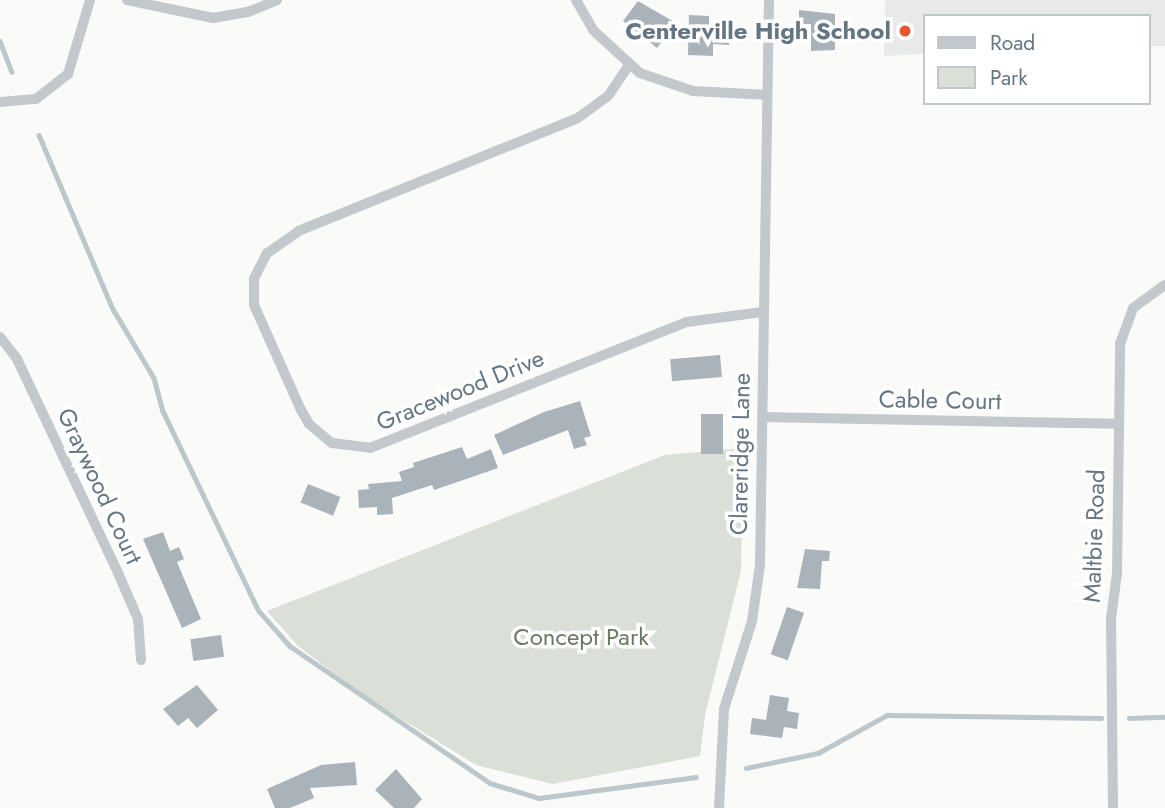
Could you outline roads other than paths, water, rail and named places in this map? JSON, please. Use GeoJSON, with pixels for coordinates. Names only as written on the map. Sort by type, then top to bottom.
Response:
{"type":"FeatureCollection","features":[{"type":"Feature","properties":{"kind":"street"},"geometry":{"type":"LineString","coordinates":[[0,102],[36,99],[68,74],[90,0]]}},
{"type":"Feature","properties":{"kind":"street"},"geometry":{"type":"LineString","coordinates":[[127,0],[213,18],[248,12],[277,0]]}},
{"type":"Feature","properties":{"kind":"street"},"geometry":{"type":"LineString","coordinates":[[576,0],[593,30],[629,65],[655,80],[693,91],[767,95]]}},
{"type":"Feature","properties":{"kind":"street","name":"Clareridge Lane"},"geometry":{"type":"LineString","coordinates":[[719,808],[724,709],[757,596],[769,0]]}},
{"type":"Feature","properties":{"kind":"street","name":"Gracewood Drive"},"geometry":{"type":"LineString","coordinates":[[629,65],[608,96],[578,118],[299,231],[267,253],[254,279],[254,304],[301,411],[309,424],[332,443],[370,448],[687,322],[731,313],[762,312]]}},
{"type":"Feature","properties":{"kind":"street","name":"Maltbie Road"},"geometry":{"type":"LineString","coordinates":[[1113,808],[1111,619],[1117,573],[1120,344],[1126,322],[1142,298],[1165,285]]}},
{"type":"Feature","properties":{"kind":"street","name":"Graywood Court"},"geometry":{"type":"LineString","coordinates":[[0,337],[17,359],[123,584],[139,626],[141,660]]}},
{"type":"Feature","properties":{"kind":"street","name":"Cable Court"},"geometry":{"type":"LineString","coordinates":[[762,417],[1118,424]]}},
{"type":"Feature","properties":{"kind":"waterway"},"geometry":{"type":"LineString","coordinates":[[0,41],[12,72]]}},
{"type":"Feature","properties":{"kind":"waterway"},"geometry":{"type":"LineString","coordinates":[[39,135],[113,309],[154,378],[163,411],[259,611],[290,646],[490,783],[539,798],[696,777]]}},
{"type":"Feature","properties":{"kind":"waterway"},"geometry":{"type":"LineString","coordinates":[[746,768],[818,753],[887,715],[1101,718]]}},
{"type":"Feature","properties":{"kind":"waterway"},"geometry":{"type":"LineString","coordinates":[[1129,718],[1165,717]]}},
{"type":"Feature","properties":{"kind":"place","name":"Centerville High School"},"geometry":{"type":"Point","coordinates":[905,31]}},
{"type":"Feature","properties":{"kind":"park label","name":"Concept Park"},"geometry":{"type":"Point","coordinates":[581,637]}}]}
